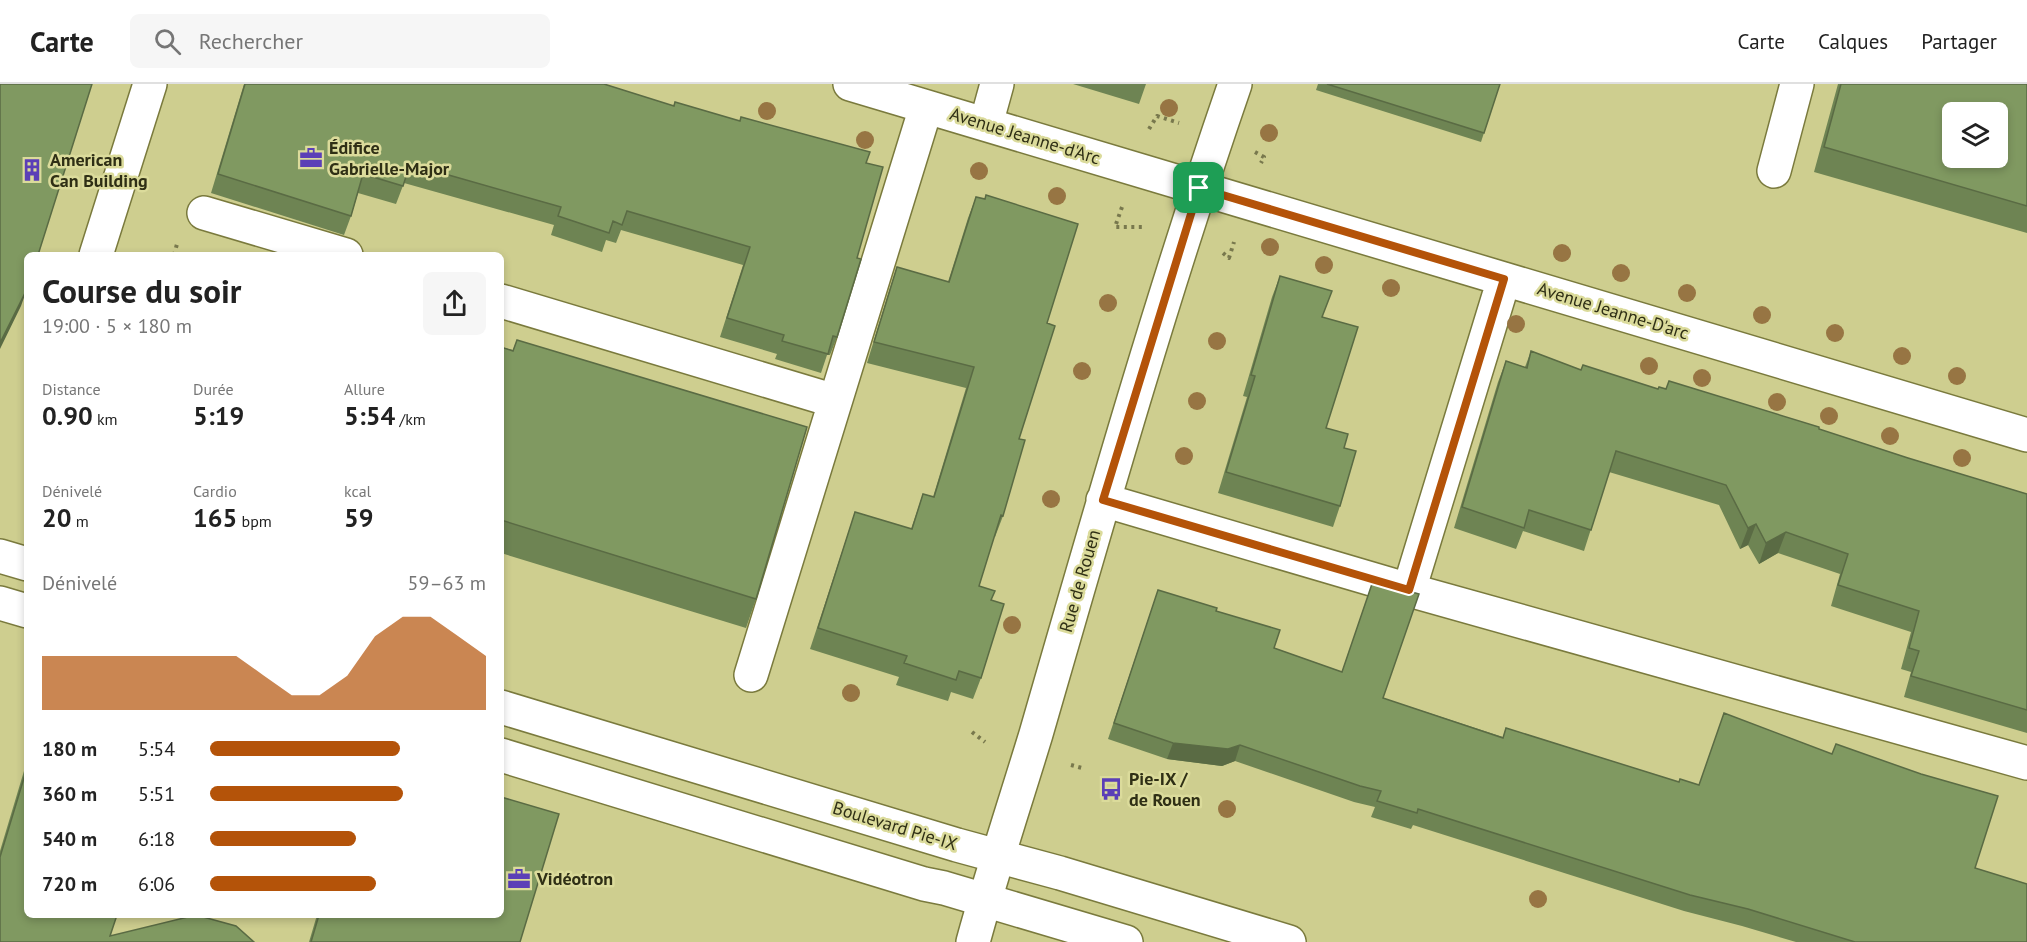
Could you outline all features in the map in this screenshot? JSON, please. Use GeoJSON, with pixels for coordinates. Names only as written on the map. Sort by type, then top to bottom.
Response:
{"type":"FeatureCollection","features":[{"type":"Feature","properties":{"kind":"street"},"geometry":{"type":"LineString","coordinates":[[97,252],[150,84]]}},
{"type":"Feature","properties":{"kind":"street","name":"Avenue Jeanne-d'Arc"},"geometry":{"type":"LineString","coordinates":[[850,84],[1199,188]]}},
{"type":"Feature","properties":{"kind":"street"},"geometry":{"type":"LineString","coordinates":[[986,124],[997,84]]}},
{"type":"Feature","properties":{"kind":"street","name":"Rue de Rouen"},"geometry":{"type":"LineString","coordinates":[[973,942],[1103,500],[1199,188],[1235,84]]}},
{"type":"Feature","properties":{"kind":"street"},"geometry":{"type":"LineString","coordinates":[[1774,171],[1797,84]]}},
{"type":"Feature","properties":{"kind":"street"},"geometry":{"type":"LineString","coordinates":[[751,675],[926,107]]}},
{"type":"Feature","properties":{"kind":"street","name":"Avenue Jeanne-D'arc"},"geometry":{"type":"LineString","coordinates":[[1199,188],[2027,435]]}},
{"type":"Feature","properties":{"kind":"street"},"geometry":{"type":"LineString","coordinates":[[204,213],[336,252]]}},
{"type":"Feature","properties":{"kind":"street"},"geometry":{"type":"LineString","coordinates":[[1409,590],[1504,279]]}},
{"type":"Feature","properties":{"kind":"street"},"geometry":{"type":"LineString","coordinates":[[504,302],[835,401]]}},
{"type":"Feature","properties":{"kind":"street"},"geometry":{"type":"LineString","coordinates":[[789,435],[822,444]]}},
{"type":"Feature","properties":{"kind":"street"},"geometry":{"type":"LineString","coordinates":[[1103,500],[1409,590],[2027,763]]}},
{"type":"Feature","properties":{"kind":"street"},"geometry":{"type":"LineString","coordinates":[[0,556],[24,563]]}},
{"type":"Feature","properties":{"kind":"street"},"geometry":{"type":"LineString","coordinates":[[0,603],[24,610]]}},
{"type":"Feature","properties":{"kind":"street","name":"Boulevard Pie-IX"},"geometry":{"type":"LineString","coordinates":[[504,708],[1289,942]]}},
{"type":"Feature","properties":{"kind":"street"},"geometry":{"type":"LineString","coordinates":[[504,756],[924,884],[1125,942]]}},
{"type":"Feature","properties":{"kind":"path"},"geometry":{"type":"LineString","coordinates":[[1157,116],[1189,126]]}},
{"type":"Feature","properties":{"kind":"path"},"geometry":{"type":"LineString","coordinates":[[1114,226],[1154,227]]}},
{"type":"Feature","properties":{"kind":"path"},"geometry":{"type":"LineString","coordinates":[[972,732],[985,742]]}},
{"type":"Feature","properties":{"kind":"building","name":"American Can Building"},"geometry":{"type":"Polygon","coordinates":[[[0,84],[92,84],[39,252],[24,252],[24,295],[0,343],[0,84]]]}},
{"type":"Feature","properties":{"kind":"building"},"geometry":{"type":"Polygon","coordinates":[[[245,84],[604,84],[674,106],[675,102],[740,121],[741,117],[870,152],[866,163],[883,167],[857,258],[861,259],[837,337],[833,336],[828,354],[782,341],[784,335],[727,318],[750,247],[627,211],[622,225],[613,221],[609,233],[558,216],[561,207],[410,164],[403,186],[363,174],[351,216],[218,174],[245,84]]]}},
{"type":"Feature","properties":{"kind":"building"},"geometry":{"type":"Polygon","coordinates":[[[1327,84],[1500,84],[1484,133],[1327,84]]]}},
{"type":"Feature","properties":{"kind":"building"},"geometry":{"type":"Polygon","coordinates":[[[1841,84],[2027,84],[2027,206],[1824,147],[1841,84]]]}},
{"type":"Feature","properties":{"kind":"building"},"geometry":{"type":"Polygon","coordinates":[[[986,195],[1078,224],[1047,323],[1055,326],[1019,439],[1025,440],[1003,516],[1001,515],[979,586],[995,591],[991,600],[1004,604],[981,678],[959,671],[956,680],[904,663],[907,656],[818,628],[855,512],[912,529],[923,494],[934,497],[974,367],[874,342],[897,267],[949,282],[976,197],[985,199],[986,195]]]}},
{"type":"Feature","properties":{"kind":"building"},"geometry":{"type":"Polygon","coordinates":[[[1280,276],[1332,291],[1322,317],[1358,327],[1326,428],[1348,434],[1344,448],[1356,451],[1340,506],[1226,472],[1255,376],[1251,375],[1280,276]]]}},
{"type":"Feature","properties":{"kind":"building"},"geometry":{"type":"Polygon","coordinates":[[[517,340],[807,427],[756,599],[504,521],[504,348],[513,351],[517,340]]]}},
{"type":"Feature","properties":{"kind":"building"},"geometry":{"type":"Polygon","coordinates":[[[1531,351],[1581,370],[1583,365],[1658,389],[1659,387],[1666,389],[1669,381],[2027,494],[2027,710],[1911,676],[1919,651],[1909,648],[1919,611],[1838,585],[1848,554],[1786,532],[1766,543],[1756,524],[1748,528],[1726,485],[1616,451],[1591,530],[1529,510],[1524,528],[1462,507],[1506,361],[1527,368],[1531,351]]]}},
{"type":"Feature","properties":{"kind":"building"},"geometry":{"type":"Polygon","coordinates":[[[1373,581],[1419,594],[1383,698],[1503,738],[1506,728],[1679,782],[1680,779],[1699,785],[1724,713],[1832,754],[1836,744],[1921,774],[1998,796],[1975,868],[2027,884],[2027,942],[1855,942],[1748,909],[1690,895],[1418,809],[1417,813],[1377,801],[1381,791],[1240,745],[1228,749],[1173,743],[1114,723],[1158,590],[1217,608],[1216,611],[1280,630],[1274,648],[1342,672],[1373,581]]]}},
{"type":"Feature","properties":{"kind":"building"},"geometry":{"type":"Polygon","coordinates":[[[24,778],[24,918],[116,918],[110,936],[184,918],[207,918],[236,926],[254,942],[0,942],[0,857],[24,778]]]}},
{"type":"Feature","properties":{"kind":"building","name":"Vidéotron"},"geometry":{"type":"Polygon","coordinates":[[[504,798],[559,814],[520,942],[311,942],[318,918],[504,918],[504,798]]]}},
{"type":"Feature","properties":{"kind":"place","name":"Édifice Gabrielle-Major"},"geometry":{"type":"Point","coordinates":[311,158]}},
{"type":"Feature","properties":{"kind":"place","name":"American Can Building"},"geometry":{"type":"Point","coordinates":[32,170]}},
{"type":"Feature","properties":{"kind":"place","name":"Pie-IX / de Rouen"},"geometry":{"type":"Point","coordinates":[1111,789]}},
{"type":"Feature","properties":{"kind":"place","name":"Vidéotron"},"geometry":{"type":"Point","coordinates":[519,879]}},
{"type":"Feature","properties":{"kind":"route"},"geometry":{"type":"LineString","coordinates":[[1199,188],[1504,279],[1409,590],[1103,500],[1199,188]]}}]}
